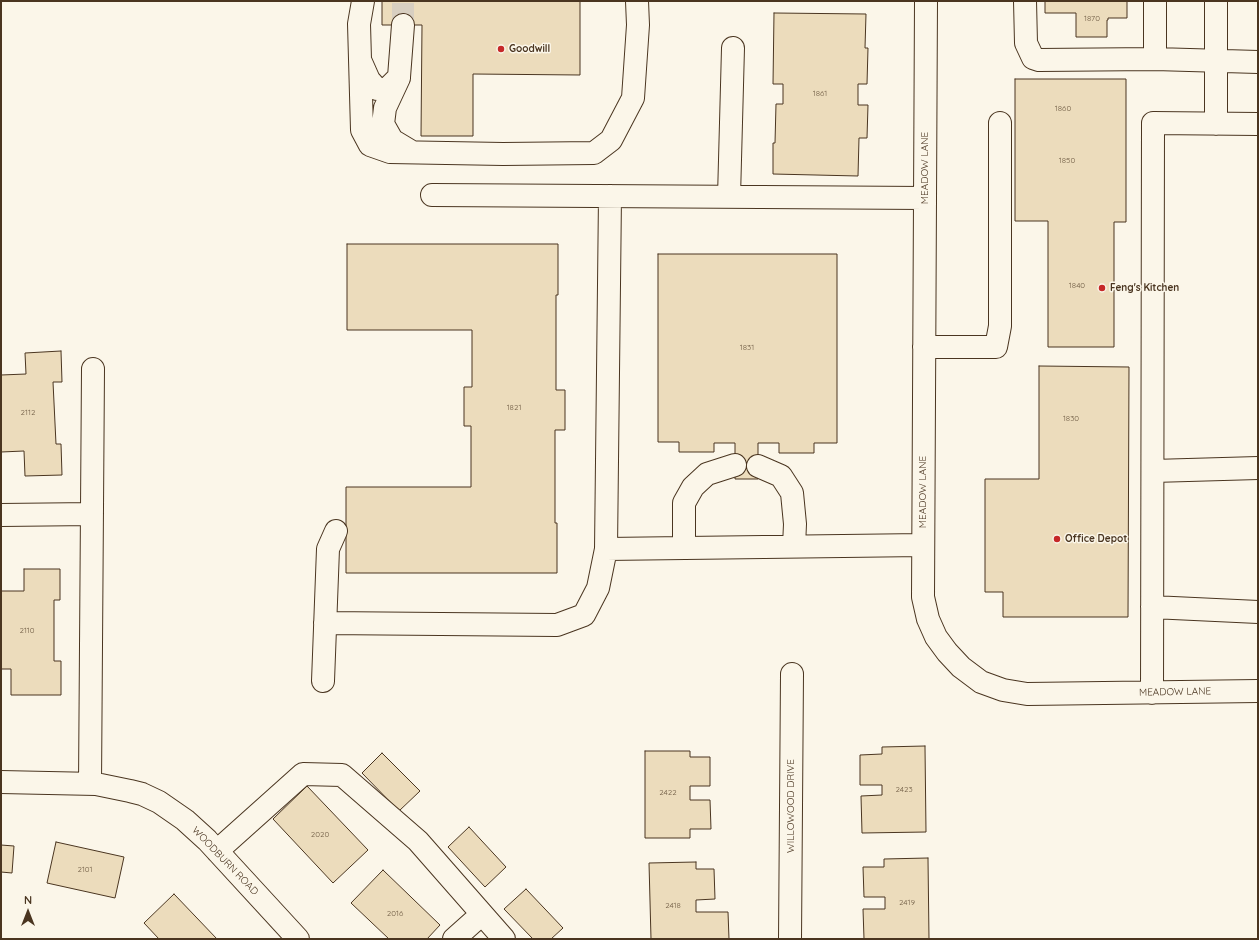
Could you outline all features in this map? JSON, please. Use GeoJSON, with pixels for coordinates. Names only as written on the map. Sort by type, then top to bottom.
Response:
{"type":"FeatureCollection","features":[{"type":"Feature","properties":{"kind":"street"},"geometry":{"type":"LineString","coordinates":[[362,1],[358,24],[362,130],[370,145],[390,152],[503,154],[594,153],[611,140],[633,98],[638,25],[637,1]]}},
{"type":"Feature","properties":{"kind":"street","name":"MEADOW LANE"},"geometry":{"type":"LineString","coordinates":[[926,1],[922,545],[923,597],[928,619],[936,637],[960,667],[981,682],[1003,690],[1027,694],[1258,691]]}},
{"type":"Feature","properties":{"kind":"street"},"geometry":{"type":"LineString","coordinates":[[1025,1],[1026,43],[1033,58],[1039,60],[1258,62]]}},
{"type":"Feature","properties":{"kind":"street"},"geometry":{"type":"LineString","coordinates":[[1155,1],[1155,60]]}},
{"type":"Feature","properties":{"kind":"street"},"geometry":{"type":"LineString","coordinates":[[1216,1],[1216,124]]}},
{"type":"Feature","properties":{"kind":"street"},"geometry":{"type":"LineString","coordinates":[[403,25],[399,77],[385,108],[383,124],[392,140],[413,153]]}},
{"type":"Feature","properties":{"kind":"street"},"geometry":{"type":"LineString","coordinates":[[729,196],[733,48]]}},
{"type":"Feature","properties":{"kind":"street"},"geometry":{"type":"LineString","coordinates":[[360,60],[369,80],[377,89],[387,89],[399,77]]}},
{"type":"Feature","properties":{"kind":"street"},"geometry":{"type":"LineString","coordinates":[[924,347],[996,347],[1000,326],[1000,123]]}},
{"type":"Feature","properties":{"kind":"street"},"geometry":{"type":"LineString","coordinates":[[1152,693],[1154,123],[1258,124]]}},
{"type":"Feature","properties":{"kind":"street"},"geometry":{"type":"LineString","coordinates":[[432,194],[924,198]]}},
{"type":"Feature","properties":{"kind":"street"},"geometry":{"type":"LineString","coordinates":[[325,623],[557,625],[584,615],[598,588],[606,549],[610,196]]}},
{"type":"Feature","properties":{"kind":"street"},"geometry":{"type":"LineString","coordinates":[[90,784],[93,369]]}},
{"type":"Feature","properties":{"kind":"street"},"geometry":{"type":"LineString","coordinates":[[684,548],[684,503],[693,487],[707,474],[735,465]]}},
{"type":"Feature","properties":{"kind":"street"},"geometry":{"type":"LineString","coordinates":[[758,466],[781,476],[792,493],[795,524],[794,546]]}},
{"type":"Feature","properties":{"kind":"street"},"geometry":{"type":"LineString","coordinates":[[1153,471],[1258,468]]}},
{"type":"Feature","properties":{"kind":"street"},"geometry":{"type":"LineString","coordinates":[[1,515],[92,514]]}},
{"type":"Feature","properties":{"kind":"street"},"geometry":{"type":"LineString","coordinates":[[323,681],[328,549],[336,531]]}},
{"type":"Feature","properties":{"kind":"street"},"geometry":{"type":"LineString","coordinates":[[606,549],[922,545]]}},
{"type":"Feature","properties":{"kind":"street"},"geometry":{"type":"LineString","coordinates":[[1152,607],[1258,612],[1258,618]]}},
{"type":"Feature","properties":{"kind":"street","name":"WILLOWOOD DRIVE"},"geometry":{"type":"LineString","coordinates":[[790,939],[792,674]]}},
{"type":"Feature","properties":{"kind":"street"},"geometry":{"type":"LineString","coordinates":[[217,851],[303,774],[342,775],[418,841],[504,939]]}},
{"type":"Feature","properties":{"kind":"street","name":"WOODBURN ROAD"},"geometry":{"type":"LineString","coordinates":[[1,782],[96,784],[142,794],[159,802],[185,820],[217,851],[298,939]]}},
{"type":"Feature","properties":{"kind":"street"},"geometry":{"type":"LineString","coordinates":[[454,939],[482,914]]}},
{"type":"Feature","properties":{"kind":"building","name":"Goodwill"},"geometry":{"type":"Polygon","coordinates":[[[382,1],[580,1],[580,75],[473,74],[473,136],[421,136],[422,25],[382,25],[382,1]]]}},
{"type":"Feature","properties":{"kind":"building"},"geometry":{"type":"Polygon","coordinates":[[[1045,1],[1127,1],[1127,18],[1108,18],[1107,37],[1076,37],[1076,13],[1045,13],[1045,1]]]}},
{"type":"Feature","properties":{"kind":"building"},"geometry":{"type":"Polygon","coordinates":[[[774,13],[866,14],[865,48],[868,48],[867,84],[858,84],[858,105],[868,105],[867,138],[859,138],[858,176],[773,174],[773,143],[775,143],[776,104],[783,104],[783,84],[773,84],[774,13]]]}},
{"type":"Feature","properties":{"kind":"building"},"geometry":{"type":"Polygon","coordinates":[[[1015,79],[1126,79],[1126,222],[1114,222],[1114,347],[1048,347],[1048,221],[1015,221],[1015,79]]]}},
{"type":"Feature","properties":{"kind":"building"},"geometry":{"type":"Polygon","coordinates":[[[347,244],[558,244],[558,295],[556,295],[556,390],[565,390],[565,430],[555,430],[555,523],[557,523],[557,573],[346,573],[346,487],[471,487],[471,426],[464,426],[464,387],[472,387],[472,330],[347,330],[347,244]]]}},
{"type":"Feature","properties":{"kind":"building"},"geometry":{"type":"Polygon","coordinates":[[[658,254],[837,254],[837,443],[814,443],[814,453],[779,453],[779,443],[758,443],[758,479],[735,479],[735,443],[714,443],[714,452],[679,452],[679,442],[658,442],[658,254]]]}},
{"type":"Feature","properties":{"kind":"building"},"geometry":{"type":"Polygon","coordinates":[[[61,351],[62,382],[53,382],[56,444],[61,444],[62,475],[25,476],[24,451],[1,452],[1,375],[26,374],[25,353],[61,351]]]}},
{"type":"Feature","properties":{"kind":"building"},"geometry":{"type":"Polygon","coordinates":[[[1039,366],[1129,367],[1128,617],[1003,617],[1003,592],[985,592],[985,479],[1039,479],[1039,366]]]}},
{"type":"Feature","properties":{"kind":"building"},"geometry":{"type":"Polygon","coordinates":[[[24,569],[60,569],[60,600],[54,600],[54,661],[61,661],[61,695],[11,695],[11,669],[1,669],[1,591],[24,591],[24,569]]]}},
{"type":"Feature","properties":{"kind":"building"},"geometry":{"type":"Polygon","coordinates":[[[925,746],[926,832],[862,833],[861,796],[882,795],[882,785],[860,785],[860,755],[882,754],[882,747],[925,746]]]}},
{"type":"Feature","properties":{"kind":"building"},"geometry":{"type":"Polygon","coordinates":[[[645,751],[690,751],[690,757],[710,757],[710,786],[690,786],[690,800],[710,800],[711,829],[690,829],[690,838],[645,838],[645,751]]]}},
{"type":"Feature","properties":{"kind":"building"},"geometry":{"type":"Polygon","coordinates":[[[382,753],[420,791],[399,811],[362,773],[382,753]]]}},
{"type":"Feature","properties":{"kind":"building"},"geometry":{"type":"Polygon","coordinates":[[[307,786],[368,850],[333,883],[273,819],[307,786]]]}},
{"type":"Feature","properties":{"kind":"building"},"geometry":{"type":"Polygon","coordinates":[[[469,827],[506,867],[485,887],[448,847],[469,827]]]}},
{"type":"Feature","properties":{"kind":"building"},"geometry":{"type":"Polygon","coordinates":[[[56,842],[124,857],[115,898],[47,883],[56,842]]]}},
{"type":"Feature","properties":{"kind":"building"},"geometry":{"type":"Polygon","coordinates":[[[1,845],[14,846],[12,873],[1,872],[1,845]]]}},
{"type":"Feature","properties":{"kind":"building"},"geometry":{"type":"Polygon","coordinates":[[[928,858],[929,939],[864,939],[863,909],[885,909],[885,897],[864,897],[863,867],[884,867],[884,859],[928,858]]]}},
{"type":"Feature","properties":{"kind":"building"},"geometry":{"type":"Polygon","coordinates":[[[696,862],[696,869],[714,869],[715,899],[696,900],[696,912],[728,912],[729,939],[651,939],[649,863],[696,862]]]}},
{"type":"Feature","properties":{"kind":"building"},"geometry":{"type":"Polygon","coordinates":[[[383,870],[440,925],[427,939],[389,939],[351,903],[383,870]]]}},
{"type":"Feature","properties":{"kind":"building"},"geometry":{"type":"Polygon","coordinates":[[[526,889],[563,928],[551,939],[533,939],[504,909],[526,889]]]}},
{"type":"Feature","properties":{"kind":"building"},"geometry":{"type":"Polygon","coordinates":[[[174,894],[217,939],[159,939],[144,923],[174,894]]]}},
{"type":"Feature","properties":{"kind":"tunnel"},"geometry":{"type":"LineString","coordinates":[[403,1],[403,25]]}},
{"type":"Feature","properties":{"kind":"place","name":"Goodwill"},"geometry":{"type":"Point","coordinates":[501,49]}},
{"type":"Feature","properties":{"kind":"place","name":"Feng's Kitchen"},"geometry":{"type":"Point","coordinates":[1102,288]}},
{"type":"Feature","properties":{"kind":"place","name":"Office Depot"},"geometry":{"type":"Point","coordinates":[1057,539]}}]}
